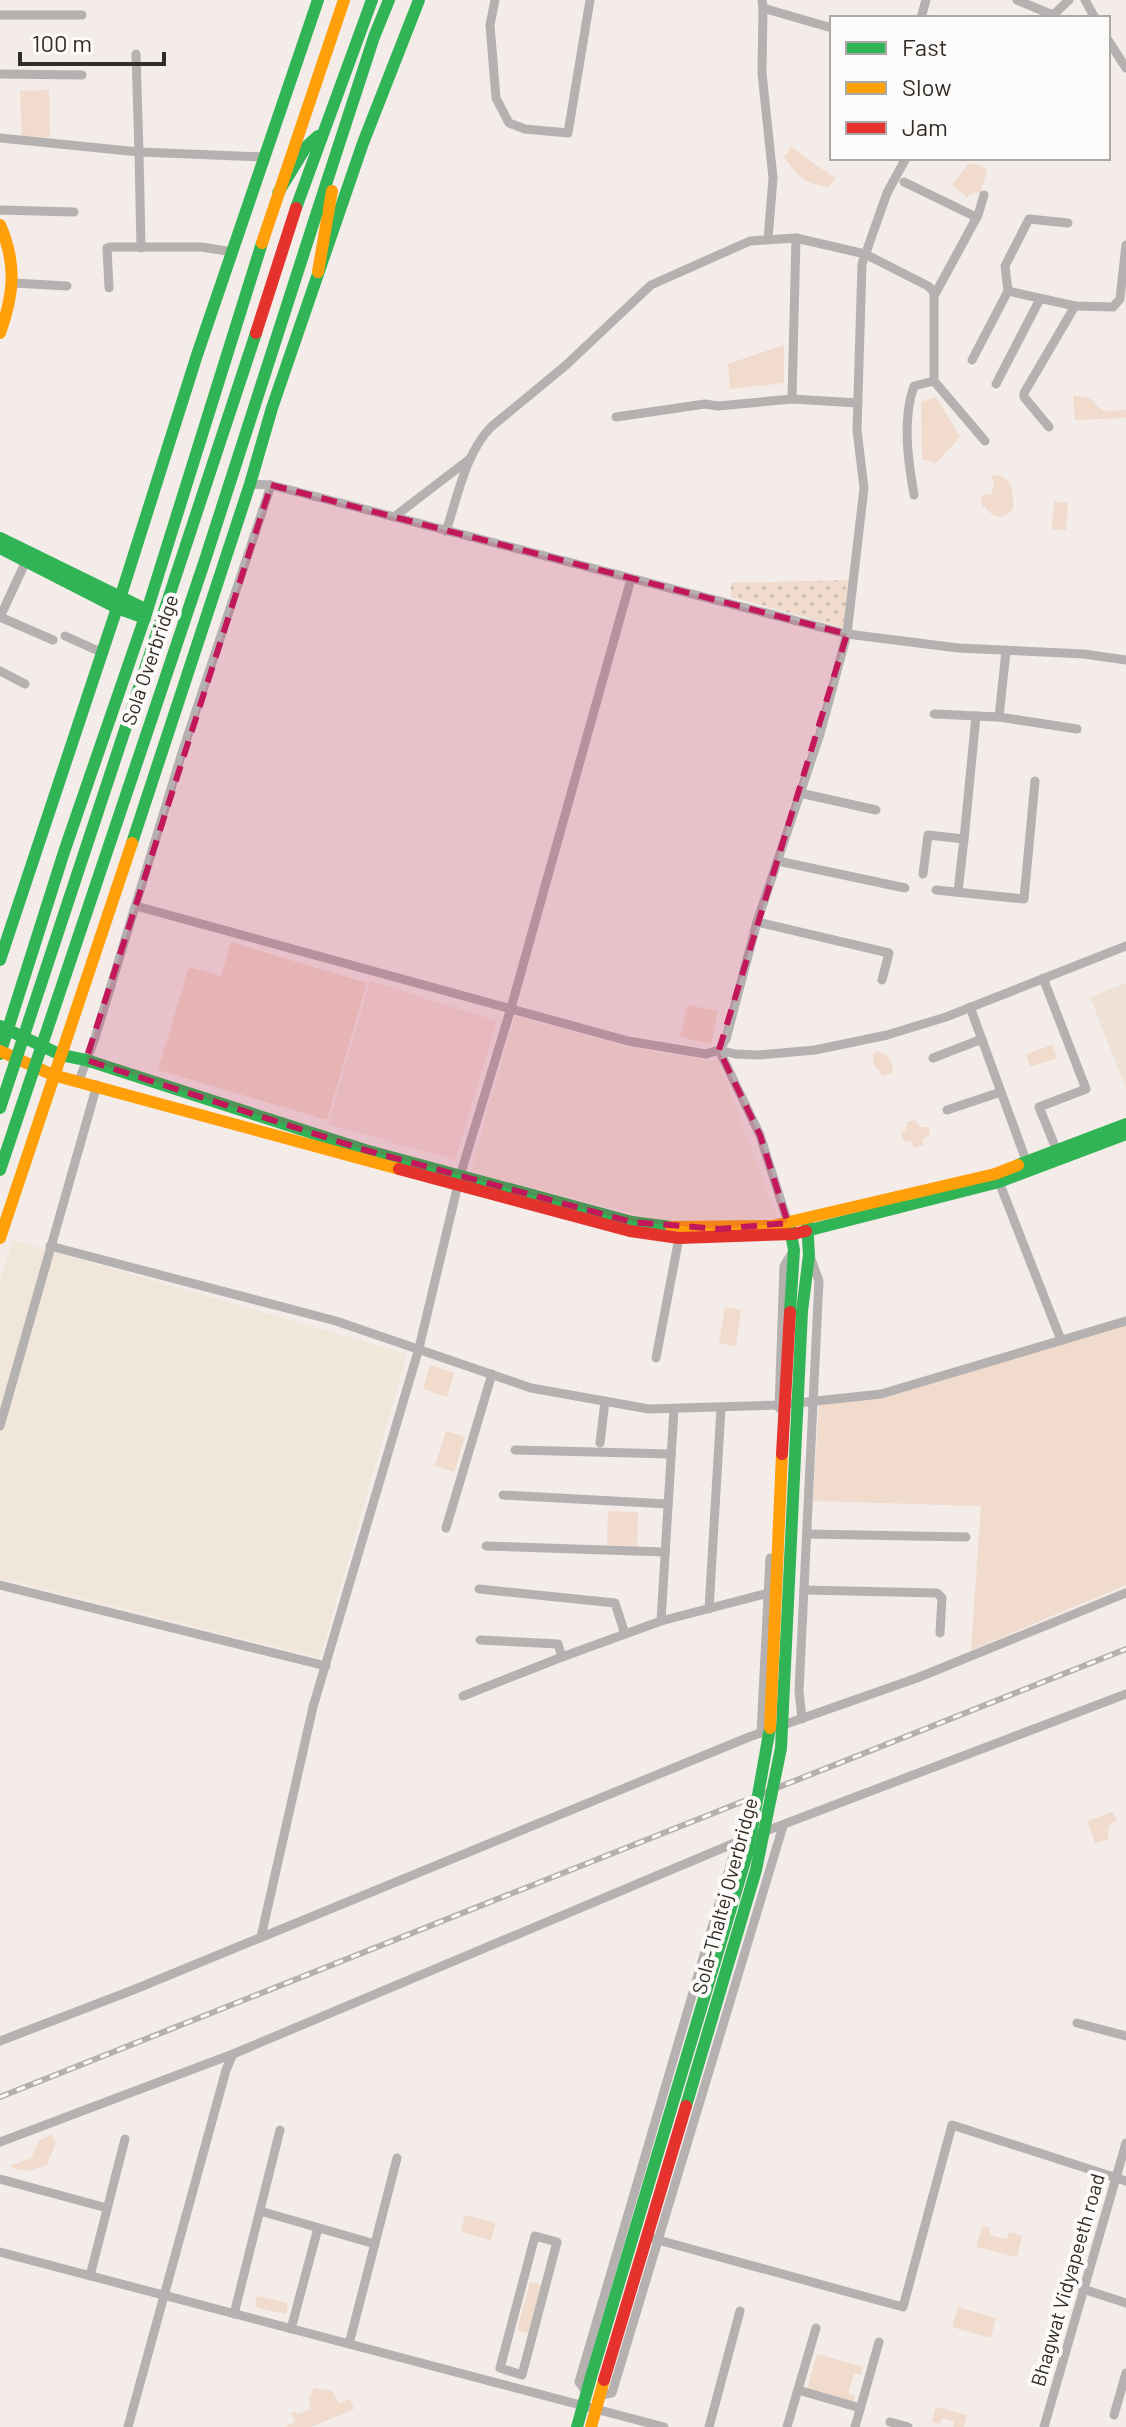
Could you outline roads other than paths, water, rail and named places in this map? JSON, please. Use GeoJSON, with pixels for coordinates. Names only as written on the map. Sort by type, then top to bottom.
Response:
{"type":"FeatureCollection","features":[{"type":"Feature","properties":{"kind":"main road"},"geometry":{"type":"LineString","coordinates":[[0,960],[318,0]]}},
{"type":"Feature","properties":{"kind":"main road"},"geometry":{"type":"LineString","coordinates":[[344,0],[278,193],[146,614],[4,1028],[0,1052],[53,1075],[632,1222],[719,1229],[790,1228]]}},
{"type":"Feature","properties":{"kind":"main road","name":"Sola Overbridge"},"geometry":{"type":"LineString","coordinates":[[0,1108],[296,208],[372,0]]}},
{"type":"Feature","properties":{"kind":"main road"},"geometry":{"type":"LineString","coordinates":[[318,272],[333,180],[333,162],[389,0]]}},
{"type":"Feature","properties":{"kind":"main road"},"geometry":{"type":"LineString","coordinates":[[0,1238],[318,272],[363,143],[419,0]]}},
{"type":"Feature","properties":{"kind":"main road"},"geometry":{"type":"LineString","coordinates":[[278,193],[306,147],[323,133]]}},
{"type":"Feature","properties":{"kind":"main road","name":"Sola Overbridge"},"geometry":{"type":"LineString","coordinates":[[0,1170],[211,542],[333,162]]}},
{"type":"Feature","properties":{"kind":"main road"},"geometry":{"type":"LineString","coordinates":[[0,225],[13,258],[14,283],[1,327]]}},
{"type":"Feature","properties":{"kind":"main road"},"geometry":{"type":"LineString","coordinates":[[0,538],[119,604]]}},
{"type":"Feature","properties":{"kind":"main road"},"geometry":{"type":"LineString","coordinates":[[0,548],[146,614]]}},
{"type":"Feature","properties":{"kind":"main road"},"geometry":{"type":"LineString","coordinates":[[4,1028],[61,1055],[86,1060],[459,1180],[630,1231],[679,1238],[790,1228],[999,1182],[1126,1134]]}},
{"type":"Feature","properties":{"kind":"main road"},"geometry":{"type":"LineString","coordinates":[[808,1224],[1027,1163],[1126,1124]]}},
{"type":"Feature","properties":{"kind":"main road"},"geometry":{"type":"LineString","coordinates":[[796,1312],[809,1255],[808,1224]]}},
{"type":"Feature","properties":{"kind":"main road"},"geometry":{"type":"LineString","coordinates":[[790,1228],[794,1250],[796,1312]]}},
{"type":"Feature","properties":{"kind":"main road","name":"Sola-Thaltej Overbridge"},"geometry":{"type":"LineString","coordinates":[[598,2378],[652,2238],[756,1870],[781,1748],[796,1312]]}},
{"type":"Feature","properties":{"kind":"main road","name":"Sola-Thaltej Overbridge"},"geometry":{"type":"LineString","coordinates":[[598,2378],[748,1851],[771,1720],[775,1570],[796,1312]]}},
{"type":"Feature","properties":{"kind":"main road"},"geometry":{"type":"LineString","coordinates":[[577,2427],[589,2408],[598,2378]]}},
{"type":"Feature","properties":{"kind":"main road"},"geometry":{"type":"LineString","coordinates":[[589,2408],[591,2427]]}},
{"type":"Feature","properties":{"kind":"street"},"geometry":{"type":"LineString","coordinates":[[495,0],[490,25],[496,98],[509,123],[525,129],[568,133],[590,0]]}},
{"type":"Feature","properties":{"kind":"street"},"geometry":{"type":"LineString","coordinates":[[1017,0],[1052,16],[1069,0]]}},
{"type":"Feature","properties":{"kind":"street"},"geometry":{"type":"LineString","coordinates":[[768,239],[773,178],[762,73],[762,4],[830,27]]}},
{"type":"Feature","properties":{"kind":"street"},"geometry":{"type":"LineString","coordinates":[[0,15],[82,15]]}},
{"type":"Feature","properties":{"kind":"street"},"geometry":{"type":"LineString","coordinates":[[1110,43],[1126,68]]}},
{"type":"Feature","properties":{"kind":"street"},"geometry":{"type":"LineString","coordinates":[[136,54],[141,248]]}},
{"type":"Feature","properties":{"kind":"street"},"geometry":{"type":"LineString","coordinates":[[0,74],[82,75]]}},
{"type":"Feature","properties":{"kind":"street"},"geometry":{"type":"LineString","coordinates":[[0,138],[139,152],[265,157]]}},
{"type":"Feature","properties":{"kind":"street"},"geometry":{"type":"LineString","coordinates":[[719,1050],[726,1039],[757,922],[800,793],[847,634],[864,488],[857,430],[862,264],[887,193],[905,160]]}},
{"type":"Feature","properties":{"kind":"street"},"geometry":{"type":"LineString","coordinates":[[904,182],[976,217]]}},
{"type":"Feature","properties":{"kind":"street"},"geometry":{"type":"LineString","coordinates":[[934,296],[976,217],[984,195]]}},
{"type":"Feature","properties":{"kind":"street"},"geometry":{"type":"LineString","coordinates":[[0,210],[74,212]]}},
{"type":"Feature","properties":{"kind":"street"},"geometry":{"type":"LineString","coordinates":[[972,360],[1008,291],[1005,266],[1029,219],[1068,223]]}},
{"type":"Feature","properties":{"kind":"street"},"geometry":{"type":"LineString","coordinates":[[792,399],[796,238]]}},
{"type":"Feature","properties":{"kind":"street"},"geometry":{"type":"LineString","coordinates":[[446,531],[471,458],[491,427],[565,366],[651,285],[750,241],[796,238],[865,254],[928,286],[934,292],[934,381],[985,441]]}},
{"type":"Feature","properties":{"kind":"street"},"geometry":{"type":"LineString","coordinates":[[1008,291],[1075,306],[1113,307],[1120,299],[1126,245]]}},
{"type":"Feature","properties":{"kind":"street"},"geometry":{"type":"LineString","coordinates":[[109,288],[107,248],[201,247],[233,252]]}},
{"type":"Feature","properties":{"kind":"street"},"geometry":{"type":"LineString","coordinates":[[14,283],[67,286]]}},
{"type":"Feature","properties":{"kind":"street"},"geometry":{"type":"LineString","coordinates":[[996,384],[1040,299]]}},
{"type":"Feature","properties":{"kind":"street"},"geometry":{"type":"LineString","coordinates":[[1049,427],[1024,393],[1075,306]]}},
{"type":"Feature","properties":{"kind":"street"},"geometry":{"type":"LineString","coordinates":[[914,495],[908,465],[908,403],[914,386],[934,381]]}},
{"type":"Feature","properties":{"kind":"street"},"geometry":{"type":"LineString","coordinates":[[616,417],[705,404],[718,406],[792,399],[858,403]]}},
{"type":"Feature","properties":{"kind":"street"},"geometry":{"type":"LineString","coordinates":[[394,517],[471,458]]}},
{"type":"Feature","properties":{"kind":"street"},"geometry":{"type":"LineString","coordinates":[[250,484],[271,485],[847,634],[947,647],[1084,654],[1126,660]]}},
{"type":"Feature","properties":{"kind":"street"},"geometry":{"type":"LineString","coordinates":[[79,1081],[95,1038],[177,768],[271,485]]}},
{"type":"Feature","properties":{"kind":"street"},"geometry":{"type":"LineString","coordinates":[[26,561],[0,617],[53,640]]}},
{"type":"Feature","properties":{"kind":"street"},"geometry":{"type":"LineString","coordinates":[[261,1937],[313,1707],[419,1348],[459,1180],[511,1008],[631,579]]}},
{"type":"Feature","properties":{"kind":"street"},"geometry":{"type":"LineString","coordinates":[[65,636],[103,653]]}},
{"type":"Feature","properties":{"kind":"street"},"geometry":{"type":"LineString","coordinates":[[999,717],[1006,651]]}},
{"type":"Feature","properties":{"kind":"street"},"geometry":{"type":"LineString","coordinates":[[0,671],[25,684]]}},
{"type":"Feature","properties":{"kind":"street"},"geometry":{"type":"LineString","coordinates":[[934,714],[999,717],[1077,729]]}},
{"type":"Feature","properties":{"kind":"street"},"geometry":{"type":"LineString","coordinates":[[958,892],[976,716]]}},
{"type":"Feature","properties":{"kind":"street"},"geometry":{"type":"LineString","coordinates":[[936,890],[1024,899],[1035,781]]}},
{"type":"Feature","properties":{"kind":"street"},"geometry":{"type":"LineString","coordinates":[[800,793],[876,810]]}},
{"type":"Feature","properties":{"kind":"street"},"geometry":{"type":"LineString","coordinates":[[923,874],[928,835],[964,839]]}},
{"type":"Feature","properties":{"kind":"street"},"geometry":{"type":"LineString","coordinates":[[778,861],[905,888]]}},
{"type":"Feature","properties":{"kind":"street"},"geometry":{"type":"LineString","coordinates":[[136,906],[628,1041],[706,1054],[719,1050],[758,1055],[815,1050],[887,1035],[970,1007],[1126,946]]}},
{"type":"Feature","properties":{"kind":"street"},"geometry":{"type":"LineString","coordinates":[[757,922],[889,953],[882,980]]}},
{"type":"Feature","properties":{"kind":"street"},"geometry":{"type":"LineString","coordinates":[[1043,978],[1086,1089],[1039,1107],[1057,1151]]}},
{"type":"Feature","properties":{"kind":"street"},"geometry":{"type":"LineString","coordinates":[[970,1007],[1027,1163]]}},
{"type":"Feature","properties":{"kind":"street"},"geometry":{"type":"LineString","coordinates":[[933,1058],[982,1039]]}},
{"type":"Feature","properties":{"kind":"street"},"geometry":{"type":"LineString","coordinates":[[719,1050],[760,1135],[790,1228]]}},
{"type":"Feature","properties":{"kind":"street"},"geometry":{"type":"LineString","coordinates":[[0,1426],[3,1403],[97,1085]]}},
{"type":"Feature","properties":{"kind":"street"},"geometry":{"type":"LineString","coordinates":[[947,1110],[1001,1092]]}},
{"type":"Feature","properties":{"kind":"street"},"geometry":{"type":"LineString","coordinates":[[999,1182],[1061,1340]]}},
{"type":"Feature","properties":{"kind":"street"},"geometry":{"type":"LineString","coordinates":[[656,1358],[679,1238]]}},
{"type":"Feature","properties":{"kind":"street"},"geometry":{"type":"LineString","coordinates":[[50,1246],[336,1321],[531,1388],[649,1409],[779,1405],[881,1394],[1126,1321]]}},
{"type":"Feature","properties":{"kind":"street"},"geometry":{"type":"LineString","coordinates":[[761,1733],[784,1266],[794,1250]]}},
{"type":"Feature","properties":{"kind":"street"},"geometry":{"type":"LineString","coordinates":[[802,1719],[799,1691],[819,1281],[809,1255]]}},
{"type":"Feature","properties":{"kind":"street"},"geometry":{"type":"LineString","coordinates":[[446,1528],[492,1374]]}},
{"type":"Feature","properties":{"kind":"street"},"geometry":{"type":"LineString","coordinates":[[600,1443],[605,1401]]}},
{"type":"Feature","properties":{"kind":"street"},"geometry":{"type":"LineString","coordinates":[[709,1609],[721,1408]]}},
{"type":"Feature","properties":{"kind":"street"},"geometry":{"type":"LineString","coordinates":[[661,1621],[674,1409]]}},
{"type":"Feature","properties":{"kind":"street"},"geometry":{"type":"LineString","coordinates":[[515,1450],[671,1454]]}},
{"type":"Feature","properties":{"kind":"street"},"geometry":{"type":"LineString","coordinates":[[503,1495],[668,1504]]}},
{"type":"Feature","properties":{"kind":"street"},"geometry":{"type":"LineString","coordinates":[[807,1534],[966,1537]]}},
{"type":"Feature","properties":{"kind":"street"},"geometry":{"type":"LineString","coordinates":[[486,1546],[665,1552]]}},
{"type":"Feature","properties":{"kind":"street"},"geometry":{"type":"LineString","coordinates":[[0,1585],[326,1666]]}},
{"type":"Feature","properties":{"kind":"street"},"geometry":{"type":"LineString","coordinates":[[479,1589],[615,1603],[625,1634]]}},
{"type":"Feature","properties":{"kind":"street"},"geometry":{"type":"LineString","coordinates":[[804,1590],[937,1593],[942,1598],[940,1633]]}},
{"type":"Feature","properties":{"kind":"street"},"geometry":{"type":"LineString","coordinates":[[463,1696],[661,1621],[768,1593]]}},
{"type":"Feature","properties":{"kind":"street"},"geometry":{"type":"LineString","coordinates":[[0,2041],[761,1733],[917,1678],[1126,1593]]}},
{"type":"Feature","properties":{"kind":"street"},"geometry":{"type":"LineString","coordinates":[[480,1640],[558,1644],[562,1657]]}},
{"type":"Feature","properties":{"kind":"street"},"geometry":{"type":"LineString","coordinates":[[0,2142],[233,2054],[737,1842],[1126,1694]]}},
{"type":"Feature","properties":{"kind":"street"},"geometry":{"type":"LineString","coordinates":[[737,1842],[579,2382],[593,2394],[612,2393],[652,2238],[783,1826]]}},
{"type":"Feature","properties":{"kind":"street"},"geometry":{"type":"LineString","coordinates":[[1077,2023],[1126,2036]]}},
{"type":"Feature","properties":{"kind":"street"},"geometry":{"type":"LineString","coordinates":[[128,2427],[226,2070],[233,2054]]}},
{"type":"Feature","properties":{"kind":"street"},"geometry":{"type":"LineString","coordinates":[[652,2238],[903,2307],[952,2125],[1121,2179]]}},
{"type":"Feature","properties":{"kind":"street"},"geometry":{"type":"LineString","coordinates":[[234,2314],[280,2130]]}},
{"type":"Feature","properties":{"kind":"street"},"geometry":{"type":"LineString","coordinates":[[90,2276],[125,2139]]}},
{"type":"Feature","properties":{"kind":"street","name":"Bhagwat Vidyapeeth road"},"geometry":{"type":"LineString","coordinates":[[1044,2427],[1083,2289],[1121,2179],[1126,2143]]}},
{"type":"Feature","properties":{"kind":"street"},"geometry":{"type":"LineString","coordinates":[[349,2344],[397,2158]]}},
{"type":"Feature","properties":{"kind":"street"},"geometry":{"type":"LineString","coordinates":[[0,2179],[107,2208]]}},
{"type":"Feature","properties":{"kind":"street"},"geometry":{"type":"LineString","coordinates":[[260,2211],[375,2244]]}},
{"type":"Feature","properties":{"kind":"street"},"geometry":{"type":"LineString","coordinates":[[291,2329],[318,2228]]}},
{"type":"Feature","properties":{"kind":"street"},"geometry":{"type":"LineString","coordinates":[[535,2236],[557,2242],[522,2375],[514,2372],[500,2368],[535,2236]]}},
{"type":"Feature","properties":{"kind":"street"},"geometry":{"type":"LineString","coordinates":[[0,2252],[664,2427]]}},
{"type":"Feature","properties":{"kind":"street"},"geometry":{"type":"LineString","coordinates":[[1083,2289],[1126,2303]]}},
{"type":"Feature","properties":{"kind":"street"},"geometry":{"type":"LineString","coordinates":[[709,2427],[740,2311]]}},
{"type":"Feature","properties":{"kind":"street"},"geometry":{"type":"LineString","coordinates":[[787,2427],[816,2328]]}},
{"type":"Feature","properties":{"kind":"street"},"geometry":{"type":"LineString","coordinates":[[855,2427],[879,2342]]}},
{"type":"Feature","properties":{"kind":"street"},"geometry":{"type":"LineString","coordinates":[[504,2385],[514,2372]]}},
{"type":"Feature","properties":{"kind":"street"},"geometry":{"type":"LineString","coordinates":[[514,2372],[515,2388]]}},
{"type":"Feature","properties":{"kind":"street"},"geometry":{"type":"LineString","coordinates":[[1114,2415],[1126,2373]]}},
{"type":"Feature","properties":{"kind":"street"},"geometry":{"type":"LineString","coordinates":[[798,2390],[860,2408]]}},
{"type":"Feature","properties":{"kind":"street"},"geometry":{"type":"LineString","coordinates":[[890,2422],[908,2427]]}},
{"type":"Feature","properties":{"kind":"railway"},"geometry":{"type":"LineString","coordinates":[[0,2097],[1126,1649]]}}]}
